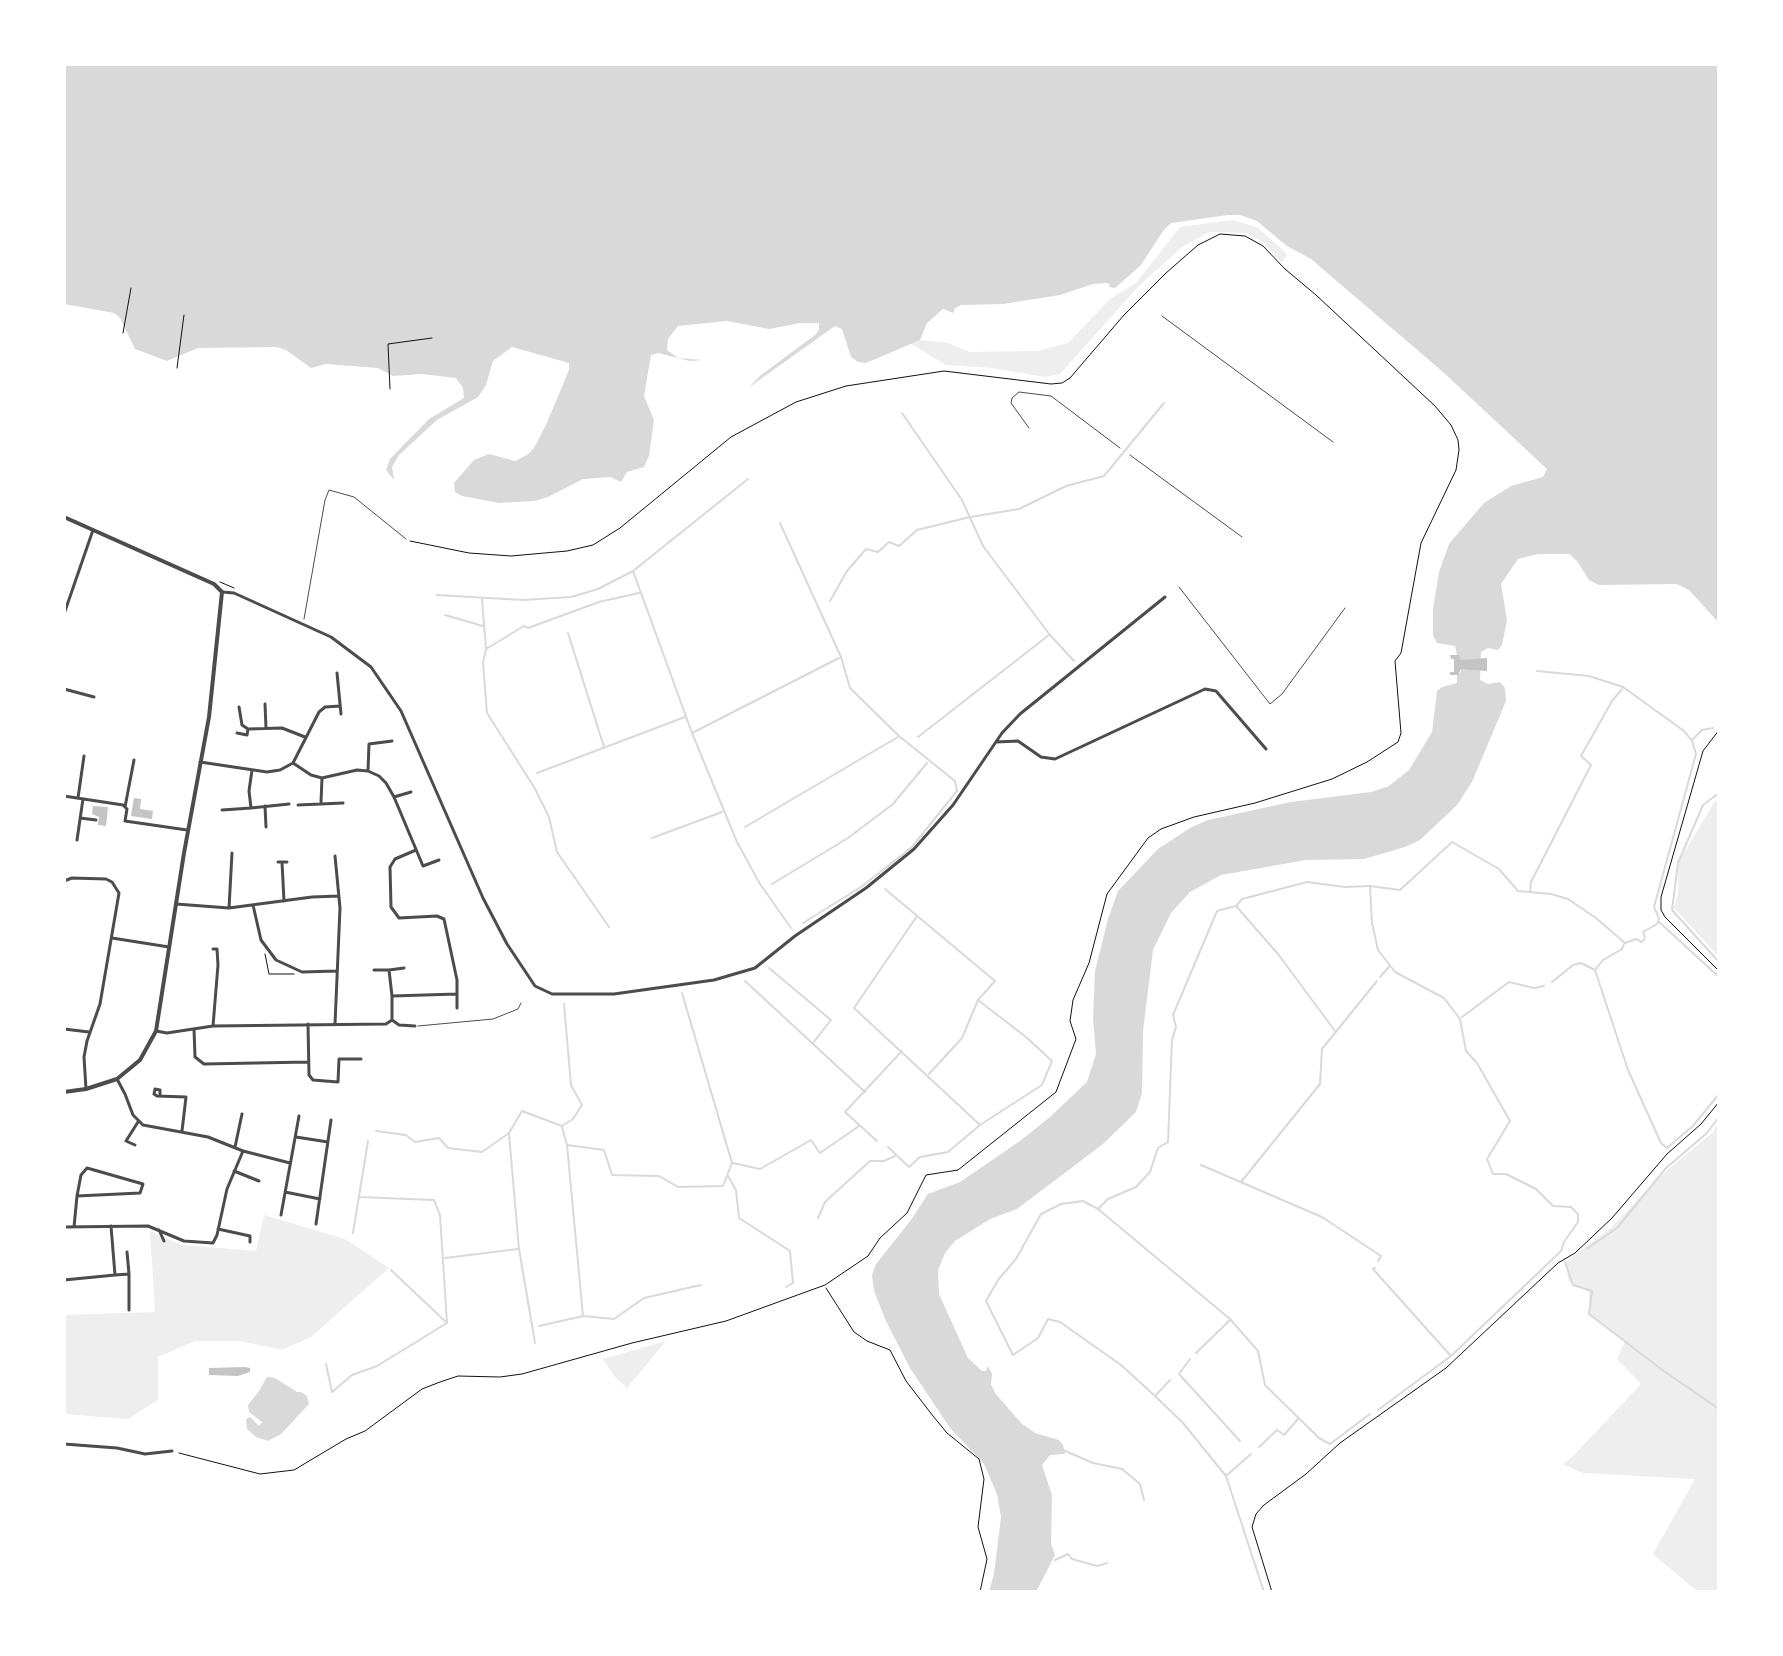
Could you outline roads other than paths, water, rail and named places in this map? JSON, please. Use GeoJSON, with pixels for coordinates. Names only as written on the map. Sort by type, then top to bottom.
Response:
{"type":"FeatureCollection","features":[{"type":"Feature","properties":{"kind":"street"},"geometry":{"type":"LineString","coordinates":[[64,517],[214,584],[222,592],[234,593],[304,622],[342,644],[371,667],[401,711],[483,898],[507,944],[539,990],[552,994],[614,994],[714,980],[755,968],[795,936],[866,888],[914,849],[974,778],[996,742],[1020,714],[1165,597]]}},
{"type":"Feature","properties":{"kind":"street"},"geometry":{"type":"LineString","coordinates":[[64,614],[93,530]]}},
{"type":"Feature","properties":{"kind":"street"},"geometry":{"type":"LineString","coordinates":[[64,1092],[117,1079],[140,1060],[156,1031],[214,681],[222,592]]}},
{"type":"Feature","properties":{"kind":"street"},"geometry":{"type":"LineString","coordinates":[[337,673],[341,714]]}},
{"type":"Feature","properties":{"kind":"street"},"geometry":{"type":"LineString","coordinates":[[64,689],[94,697]]}},
{"type":"Feature","properties":{"kind":"street"},"geometry":{"type":"LineString","coordinates":[[996,742],[1018,741],[1041,757],[1055,759],[1205,689],[1216,691],[1266,749]]}},
{"type":"Feature","properties":{"kind":"street"},"geometry":{"type":"LineString","coordinates":[[265,704],[266,728]]}},
{"type":"Feature","properties":{"kind":"street"},"geometry":{"type":"LineString","coordinates":[[200,762],[267,772],[280,770],[293,763],[305,737],[325,707],[340,706]]}},
{"type":"Feature","properties":{"kind":"street"},"geometry":{"type":"LineString","coordinates":[[239,707],[242,725],[248,729],[282,728],[305,737]]}},
{"type":"Feature","properties":{"kind":"street"},"geometry":{"type":"LineString","coordinates":[[237,733],[247,735],[248,729]]}},
{"type":"Feature","properties":{"kind":"street"},"geometry":{"type":"LineString","coordinates":[[368,771],[369,744],[392,741]]}},
{"type":"Feature","properties":{"kind":"street"},"geometry":{"type":"LineString","coordinates":[[78,798],[84,756]]}},
{"type":"Feature","properties":{"kind":"street"},"geometry":{"type":"LineString","coordinates":[[134,760],[125,821],[188,830]]}},
{"type":"Feature","properties":{"kind":"street"},"geometry":{"type":"LineString","coordinates":[[293,763],[322,778],[357,770],[368,771],[386,783],[423,866],[439,860]]}},
{"type":"Feature","properties":{"kind":"street"},"geometry":{"type":"LineString","coordinates":[[251,808],[249,791],[252,770]]}},
{"type":"Feature","properties":{"kind":"street"},"geometry":{"type":"LineString","coordinates":[[321,803],[322,778]]}},
{"type":"Feature","properties":{"kind":"street"},"geometry":{"type":"LineString","coordinates":[[394,797],[411,792]]}},
{"type":"Feature","properties":{"kind":"street"},"geometry":{"type":"LineString","coordinates":[[64,796],[125,807]]}},
{"type":"Feature","properties":{"kind":"street"},"geometry":{"type":"LineString","coordinates":[[77,840],[83,799]]}},
{"type":"Feature","properties":{"kind":"street"},"geometry":{"type":"LineString","coordinates":[[298,805],[343,803]]}},
{"type":"Feature","properties":{"kind":"street"},"geometry":{"type":"LineString","coordinates":[[222,810],[289,804]]}},
{"type":"Feature","properties":{"kind":"street"},"geometry":{"type":"LineString","coordinates":[[265,806],[266,827]]}},
{"type":"Feature","properties":{"kind":"street"},"geometry":{"type":"LineString","coordinates":[[80,818],[96,820]]}},
{"type":"Feature","properties":{"kind":"street"},"geometry":{"type":"LineString","coordinates":[[416,850],[395,859],[390,867],[391,907],[399,918],[437,916],[444,919],[453,954],[457,1008]]}},
{"type":"Feature","properties":{"kind":"street"},"geometry":{"type":"LineString","coordinates":[[229,908],[232,853]]}},
{"type":"Feature","properties":{"kind":"street"},"geometry":{"type":"LineString","coordinates":[[335,856],[339,896],[335,1024]]}},
{"type":"Feature","properties":{"kind":"street"},"geometry":{"type":"LineString","coordinates":[[282,862],[284,901]]}},
{"type":"Feature","properties":{"kind":"street"},"geometry":{"type":"LineString","coordinates":[[64,881],[72,878],[106,879],[117,887],[119,893],[100,1004],[89,1032],[84,1057],[86,1089]]}},
{"type":"Feature","properties":{"kind":"street"},"geometry":{"type":"LineString","coordinates":[[176,904],[229,908],[339,896]]}},
{"type":"Feature","properties":{"kind":"street"},"geometry":{"type":"LineString","coordinates":[[253,905],[261,940],[268,952],[283,965],[302,972],[336,971]]}},
{"type":"Feature","properties":{"kind":"street"},"geometry":{"type":"LineString","coordinates":[[112,938],[169,947]]}},
{"type":"Feature","properties":{"kind":"street"},"geometry":{"type":"LineString","coordinates":[[213,1026],[217,949]]}},
{"type":"Feature","properties":{"kind":"street"},"geometry":{"type":"LineString","coordinates":[[374,970],[404,968]]}},
{"type":"Feature","properties":{"kind":"street"},"geometry":{"type":"LineString","coordinates":[[389,970],[392,1020]]}},
{"type":"Feature","properties":{"kind":"street"},"geometry":{"type":"LineString","coordinates":[[392,996],[457,994]]}},
{"type":"Feature","properties":{"kind":"street"},"geometry":{"type":"LineString","coordinates":[[156,1031],[167,1033],[213,1026],[308,1023],[386,1024],[392,1020]]}},
{"type":"Feature","properties":{"kind":"street"},"geometry":{"type":"LineString","coordinates":[[392,1020],[399,1025],[415,1026]]}},
{"type":"Feature","properties":{"kind":"street"},"geometry":{"type":"LineString","coordinates":[[308,1023],[309,1075],[313,1080],[338,1082],[339,1059],[361,1059]]}},
{"type":"Feature","properties":{"kind":"street"},"geometry":{"type":"LineString","coordinates":[[64,1029],[89,1032]]}},
{"type":"Feature","properties":{"kind":"street"},"geometry":{"type":"LineString","coordinates":[[194,1029],[195,1057],[204,1064],[308,1062]]}},
{"type":"Feature","properties":{"kind":"street"},"geometry":{"type":"LineString","coordinates":[[117,1079],[128,1107],[138,1122],[152,1129],[182,1131],[290,1163]]}},
{"type":"Feature","properties":{"kind":"street"},"geometry":{"type":"LineString","coordinates":[[160,1095],[188,1097],[182,1131]]}},
{"type":"Feature","properties":{"kind":"street"},"geometry":{"type":"LineString","coordinates":[[235,1147],[242,1114]]}},
{"type":"Feature","properties":{"kind":"street"},"geometry":{"type":"LineString","coordinates":[[281,1215],[299,1116]]}},
{"type":"Feature","properties":{"kind":"street"},"geometry":{"type":"LineString","coordinates":[[316,1224],[331,1120]]}},
{"type":"Feature","properties":{"kind":"street"},"geometry":{"type":"LineString","coordinates":[[135,1145],[124,1139],[138,1122]]}},
{"type":"Feature","properties":{"kind":"street"},"geometry":{"type":"LineString","coordinates":[[296,1137],[328,1142]]}},
{"type":"Feature","properties":{"kind":"street"},"geometry":{"type":"LineString","coordinates":[[64,1227],[148,1226],[184,1241],[212,1244],[216,1240],[224,1198],[243,1151]]}},
{"type":"Feature","properties":{"kind":"street"},"geometry":{"type":"LineString","coordinates":[[74,1227],[77,1196],[81,1175],[87,1168],[143,1184],[140,1193],[77,1196]]}},
{"type":"Feature","properties":{"kind":"street"},"geometry":{"type":"LineString","coordinates":[[234,1171],[259,1181]]}},
{"type":"Feature","properties":{"kind":"street"},"geometry":{"type":"LineString","coordinates":[[285,1192],[320,1199]]}},
{"type":"Feature","properties":{"kind":"street"},"geometry":{"type":"LineString","coordinates":[[111,1226],[115,1275]]}},
{"type":"Feature","properties":{"kind":"street"},"geometry":{"type":"LineString","coordinates":[[218,1229],[250,1236],[250,1242]]}},
{"type":"Feature","properties":{"kind":"street"},"geometry":{"type":"LineString","coordinates":[[159,1230],[164,1241]]}},
{"type":"Feature","properties":{"kind":"street"},"geometry":{"type":"LineString","coordinates":[[127,1252],[129,1310]]}},
{"type":"Feature","properties":{"kind":"street"},"geometry":{"type":"LineString","coordinates":[[64,1280],[129,1274]]}},
{"type":"Feature","properties":{"kind":"street"},"geometry":{"type":"LineString","coordinates":[[64,1444],[117,1448],[145,1454],[172,1451]]}},
{"type":"Feature","properties":{"kind":"lane"},"geometry":{"type":"LineString","coordinates":[[1162,316],[1333,442]]}},
{"type":"Feature","properties":{"kind":"lane"},"geometry":{"type":"LineString","coordinates":[[1029,428],[1011,403],[1019,392],[1051,396],[1120,448]]}},
{"type":"Feature","properties":{"kind":"lane"},"geometry":{"type":"LineString","coordinates":[[1130,455],[1242,537]]}},
{"type":"Feature","properties":{"kind":"lane"},"geometry":{"type":"LineString","coordinates":[[304,622],[329,490],[354,497],[406,539]]}},
{"type":"Feature","properties":{"kind":"lane"},"geometry":{"type":"LineString","coordinates":[[1179,587],[1270,704],[1282,694],[1345,608]]}},
{"type":"Feature","properties":{"kind":"lane"},"geometry":{"type":"LineString","coordinates":[[415,1026],[493,1019],[518,1009],[521,1003]]}},
{"type":"Feature","properties":{"kind":"waterway"},"geometry":{"type":"LineString","coordinates":[[830,601],[847,571],[866,549],[878,552],[889,542],[899,546],[917,530],[1019,509],[1066,486],[1104,476],[1164,403]]}},
{"type":"Feature","properties":{"kind":"waterway"},"geometry":{"type":"LineString","coordinates":[[902,413],[962,500],[983,546],[1050,635],[1074,661]]}},
{"type":"Feature","properties":{"kind":"waterway"},"geometry":{"type":"LineString","coordinates":[[437,595],[523,600],[571,597],[598,589],[633,571],[748,479]]}},
{"type":"Feature","properties":{"kind":"waterway"},"geometry":{"type":"LineString","coordinates":[[780,523],[841,657],[850,688],[899,736],[955,781],[957,791],[912,847],[861,887],[803,923]]}},
{"type":"Feature","properties":{"kind":"waterway"},"geometry":{"type":"LineString","coordinates":[[633,571],[692,733],[737,842],[760,884],[791,928]]}},
{"type":"Feature","properties":{"kind":"waterway"},"geometry":{"type":"LineString","coordinates":[[486,649],[524,626],[528,628],[599,602],[639,593]]}},
{"type":"Feature","properties":{"kind":"waterway"},"geometry":{"type":"LineString","coordinates":[[482,599],[487,713],[534,787],[549,817],[557,852],[609,927]]}},
{"type":"Feature","properties":{"kind":"waterway"},"geometry":{"type":"LineString","coordinates":[[445,615],[483,626]]}},
{"type":"Feature","properties":{"kind":"waterway"},"geometry":{"type":"LineString","coordinates":[[568,633],[604,747]]}},
{"type":"Feature","properties":{"kind":"waterway"},"geometry":{"type":"LineString","coordinates":[[918,737],[1049,635]]}},
{"type":"Feature","properties":{"kind":"waterway"},"geometry":{"type":"LineString","coordinates":[[692,733],[839,658]]}},
{"type":"Feature","properties":{"kind":"waterway"},"geometry":{"type":"LineString","coordinates":[[1378,1410],[1451,1356],[1561,1251],[1578,1222],[1578,1214],[1571,1207],[1553,1206],[1536,1189],[1506,1174],[1493,1174],[1487,1159],[1510,1121],[1477,1063],[1466,1051],[1460,1019],[1444,998],[1395,972],[1378,950],[1372,923],[1370,886],[1400,890],[1452,842],[1499,869],[1518,891],[1568,899],[1625,943],[1636,939],[1642,942],[1645,938],[1643,932],[1657,924],[1659,918],[1654,907],[1696,754],[1692,741],[1684,731],[1623,687],[1589,676],[1537,671]]}},
{"type":"Feature","properties":{"kind":"waterway"},"geometry":{"type":"LineString","coordinates":[[1530,892],[1531,882],[1591,765],[1581,756],[1622,689]]}},
{"type":"Feature","properties":{"kind":"waterway"},"geometry":{"type":"LineString","coordinates":[[537,773],[685,717]]}},
{"type":"Feature","properties":{"kind":"waterway"},"geometry":{"type":"LineString","coordinates":[[1692,740],[1702,730],[1713,728]]}},
{"type":"Feature","properties":{"kind":"waterway"},"geometry":{"type":"LineString","coordinates":[[745,827],[898,737]]}},
{"type":"Feature","properties":{"kind":"waterway"},"geometry":{"type":"LineString","coordinates":[[772,884],[848,838],[893,804],[927,763]]}},
{"type":"Feature","properties":{"kind":"waterway"},"geometry":{"type":"LineString","coordinates":[[1719,793],[1703,805],[1678,863],[1672,910],[1719,962]]}},
{"type":"Feature","properties":{"kind":"waterway"},"geometry":{"type":"LineString","coordinates":[[652,838],[722,812]]}},
{"type":"Feature","properties":{"kind":"waterway"},"geometry":{"type":"LineString","coordinates":[[1335,1031],[1278,954],[1236,906],[1242,899],[1307,882],[1345,887],[1369,886]]}},
{"type":"Feature","properties":{"kind":"waterway"},"geometry":{"type":"LineString","coordinates":[[885,889],[995,981],[978,1000],[962,1038],[929,1074]]}},
{"type":"Feature","properties":{"kind":"waterway"},"geometry":{"type":"LineString","coordinates":[[1099,1208],[1108,1199],[1136,1187],[1150,1172],[1158,1148],[1168,1142],[1172,1040],[1176,1027],[1173,1015],[1217,911],[1236,906]]}},
{"type":"Feature","properties":{"kind":"waterway"},"geometry":{"type":"LineString","coordinates":[[917,916],[854,1008],[979,1124]]}},
{"type":"Feature","properties":{"kind":"waterway"},"geometry":{"type":"LineString","coordinates":[[1658,921],[1719,977]]}},
{"type":"Feature","properties":{"kind":"waterway"},"geometry":{"type":"LineString","coordinates":[[1552,982],[1573,965],[1581,963],[1595,970],[1624,944]]}},
{"type":"Feature","properties":{"kind":"waterway"},"geometry":{"type":"LineString","coordinates":[[1380,977],[1389,967]]}},
{"type":"Feature","properties":{"kind":"waterway"},"geometry":{"type":"LineString","coordinates":[[769,968],[831,1020],[813,1043]]}},
{"type":"Feature","properties":{"kind":"waterway"},"geometry":{"type":"LineString","coordinates":[[1595,970],[1628,1070],[1661,1143],[1667,1148],[1693,1126],[1719,1094]]}},
{"type":"Feature","properties":{"kind":"waterway"},"geometry":{"type":"LineString","coordinates":[[745,981],[865,1092]]}},
{"type":"Feature","properties":{"kind":"waterway"},"geometry":{"type":"LineString","coordinates":[[1241,1182],[1320,1084],[1322,1049],[1377,981]]}},
{"type":"Feature","properties":{"kind":"waterway"},"geometry":{"type":"LineString","coordinates":[[1462,1017],[1509,982],[1534,988],[1544,986]]}},
{"type":"Feature","properties":{"kind":"waterway"},"geometry":{"type":"LineString","coordinates":[[567,1145],[604,1150],[612,1175],[659,1176],[678,1187],[723,1186],[732,1163],[682,993]]}},
{"type":"Feature","properties":{"kind":"waterway"},"geometry":{"type":"LineString","coordinates":[[888,1147],[909,1167],[920,1157],[948,1152],[980,1125],[1042,1085],[1052,1061],[978,1000]]}},
{"type":"Feature","properties":{"kind":"waterway"},"geometry":{"type":"LineString","coordinates":[[376,1131],[406,1135],[415,1142],[439,1138],[448,1148],[482,1152],[509,1133],[522,1111],[562,1126],[573,1119],[582,1105],[571,1085],[564,1004]]}},
{"type":"Feature","properties":{"kind":"waterway"},"geometry":{"type":"LineString","coordinates":[[877,1141],[845,1112],[902,1051]]}},
{"type":"Feature","properties":{"kind":"waterway"},"geometry":{"type":"LineString","coordinates":[[1588,1248],[1617,1228],[1666,1168],[1707,1133],[1719,1117]]}},
{"type":"Feature","properties":{"kind":"waterway"},"geometry":{"type":"LineString","coordinates":[[733,1163],[760,1169],[811,1140],[820,1153],[859,1126]]}},
{"type":"Feature","properties":{"kind":"waterway"},"geometry":{"type":"LineString","coordinates":[[562,1127],[567,1145],[583,1316]]}},
{"type":"Feature","properties":{"kind":"waterway"},"geometry":{"type":"LineString","coordinates":[[509,1134],[519,1249],[535,1343]]}},
{"type":"Feature","properties":{"kind":"waterway"},"geometry":{"type":"LineString","coordinates":[[353,1233],[368,1141]]}},
{"type":"Feature","properties":{"kind":"waterway"},"geometry":{"type":"LineString","coordinates":[[818,1218],[825,1202],[870,1161],[884,1161],[895,1156]]}},
{"type":"Feature","properties":{"kind":"waterway"},"geometry":{"type":"LineString","coordinates":[[1201,1165],[1322,1217],[1381,1256],[1378,1261]]}},
{"type":"Feature","properties":{"kind":"waterway"},"geometry":{"type":"LineString","coordinates":[[728,1176],[736,1190],[739,1218],[790,1251],[793,1283],[786,1287]]}},
{"type":"Feature","properties":{"kind":"waterway"},"geometry":{"type":"LineString","coordinates":[[326,1364],[332,1392],[352,1375],[377,1366],[447,1323],[440,1215],[434,1200],[359,1197]]}},
{"type":"Feature","properties":{"kind":"waterway"},"geometry":{"type":"LineString","coordinates":[[1251,1454],[1226,1476],[1183,1423],[1155,1396],[1121,1365],[1060,1322],[1048,1319],[1038,1338],[1013,1355],[986,1301],[998,1280],[1016,1259],[1041,1214],[1061,1204],[1083,1201],[1098,1209],[1230,1319],[1258,1351],[1265,1385],[1319,1438],[1330,1444],[1370,1414]]}},
{"type":"Feature","properties":{"kind":"waterway"},"geometry":{"type":"LineString","coordinates":[[445,1258],[518,1249]]}},
{"type":"Feature","properties":{"kind":"waterway"},"geometry":{"type":"LineString","coordinates":[[1565,1262],[1573,1285],[1592,1291],[1589,1314],[1719,1409]]}},
{"type":"Feature","properties":{"kind":"waterway"},"geometry":{"type":"LineString","coordinates":[[1375,1268],[1450,1355]]}},
{"type":"Feature","properties":{"kind":"waterway"},"geometry":{"type":"LineString","coordinates":[[391,1270],[446,1322]]}},
{"type":"Feature","properties":{"kind":"waterway"},"geometry":{"type":"LineString","coordinates":[[539,1326],[583,1316],[614,1319],[644,1298],[701,1285]]}},
{"type":"Feature","properties":{"kind":"waterway"},"geometry":{"type":"LineString","coordinates":[[1196,1353],[1230,1320]]}},
{"type":"Feature","properties":{"kind":"waterway"},"geometry":{"type":"LineString","coordinates":[[1190,1359],[1179,1374],[1240,1441]]}},
{"type":"Feature","properties":{"kind":"waterway"},"geometry":{"type":"LineString","coordinates":[[1155,1396],[1170,1380]]}},
{"type":"Feature","properties":{"kind":"waterway"},"geometry":{"type":"LineString","coordinates":[[1259,1447],[1277,1430],[1284,1435],[1298,1419]]}},
{"type":"Feature","properties":{"kind":"waterway"},"geometry":{"type":"LineString","coordinates":[[1063,1450],[1093,1463],[1122,1469],[1140,1484],[1144,1500]]}},
{"type":"Feature","properties":{"kind":"waterway"},"geometry":{"type":"LineString","coordinates":[[1226,1476],[1264,1592]]}},
{"type":"Feature","properties":{"kind":"waterway"},"geometry":{"type":"LineString","coordinates":[[1055,1560],[1068,1554],[1072,1559],[1097,1566],[1107,1563]]}}]}
